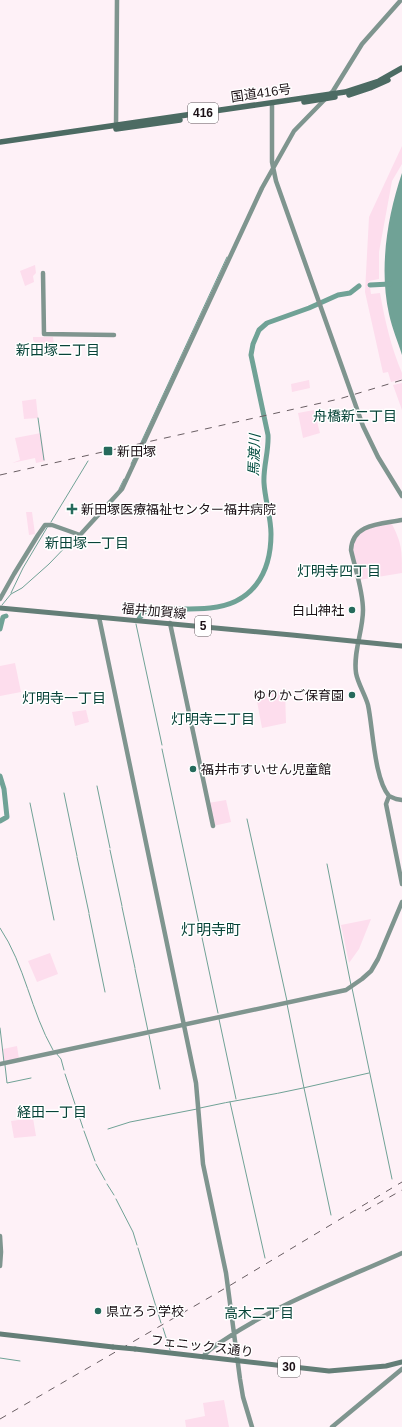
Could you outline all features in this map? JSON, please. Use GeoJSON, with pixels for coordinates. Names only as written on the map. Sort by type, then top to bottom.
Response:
{"type":"FeatureCollection","features":[{"type":"Feature","properties":{"kind":"highway","name":"国道416号"},"geometry":{"type":"LineString","coordinates":[[0,146],[330,94],[355,89],[370,84],[388,77],[402,68]]}},
{"type":"Feature","properties":{"kind":"highway","name":"国道416号"},"geometry":{"type":"LineString","coordinates":[[272,104],[325,99],[363,90],[381,84],[402,72]]}},
{"type":"Feature","properties":{"kind":"highway","name":"国道416号"},"geometry":{"type":"LineString","coordinates":[[0,142],[116,127]]}},
{"type":"Feature","properties":{"kind":"main road","name":"福井加賀線"},"geometry":{"type":"LineString","coordinates":[[0,609],[170,623],[402,646]]}},
{"type":"Feature","properties":{"kind":"main road","name":"フェニックス通り"},"geometry":{"type":"LineString","coordinates":[[0,1334],[331,1372],[386,1366],[402,1362]]}},
{"type":"Feature","properties":{"kind":"street"},"geometry":{"type":"LineString","coordinates":[[116,127],[117,0]]}},
{"type":"Feature","properties":{"kind":"street"},"geometry":{"type":"LineString","coordinates":[[0,599],[45,525],[52,525],[80,535],[122,489],[262,188],[294,131],[334,90],[362,44],[401,0]]}},
{"type":"Feature","properties":{"kind":"street"},"geometry":{"type":"LineString","coordinates":[[272,104],[273,170],[369,439],[378,458],[402,496]]}},
{"type":"Feature","properties":{"kind":"street"},"geometry":{"type":"LineString","coordinates":[[43,273],[44,334],[114,335]]}},
{"type":"Feature","properties":{"kind":"street"},"geometry":{"type":"LineString","coordinates":[[402,520],[359,530],[353,540],[351,550],[363,610],[358,641],[356,674],[368,704],[369,722],[382,785],[389,796],[402,800]]}},
{"type":"Feature","properties":{"kind":"street"},"geometry":{"type":"LineString","coordinates":[[99,617],[196,1082],[203,1164],[226,1273],[243,1397],[252,1427]]}},
{"type":"Feature","properties":{"kind":"street"},"geometry":{"type":"LineString","coordinates":[[170,623],[213,826]]}},
{"type":"Feature","properties":{"kind":"street"},"geometry":{"type":"LineString","coordinates":[[389,796],[386,804],[402,884]]}},
{"type":"Feature","properties":{"kind":"street"},"geometry":{"type":"LineString","coordinates":[[0,1064],[346,990],[362,979],[370,971],[378,959],[400,914],[402,902]]}},
{"type":"Feature","properties":{"kind":"street"},"geometry":{"type":"LineString","coordinates":[[0,1236],[0,1266]]}},
{"type":"Feature","properties":{"kind":"street"},"geometry":{"type":"LineString","coordinates":[[204,1357],[207,1352],[234,1333],[269,1313],[402,1253]]}},
{"type":"Feature","properties":{"kind":"street"},"geometry":{"type":"LineString","coordinates":[[332,1427],[402,1369]]}},
{"type":"Feature","properties":{"kind":"shaded area"},"geometry":{"type":"Polygon","coordinates":[[[402,146],[402,164],[392,181],[379,252],[379,279],[369,281],[371,294],[380,293],[389,334],[402,373],[402,379],[391,382],[388,372],[383,373],[365,292],[369,217],[402,146]]]}},
{"type":"Feature","properties":{"kind":"shaded area"},"geometry":{"type":"Polygon","coordinates":[[[402,173],[402,355],[389,314],[386,297],[385,261],[386,243],[392,207],[402,173]]]}},
{"type":"Feature","properties":{"kind":"shaded area"},"geometry":{"type":"Polygon","coordinates":[[[35,265],[36,273],[33,276],[34,282],[25,286],[20,271],[35,265]]]}},
{"type":"Feature","properties":{"kind":"shaded area"},"geometry":{"type":"Polygon","coordinates":[[[33,337],[53,337],[55,354],[43,353],[33,340],[33,337]]]}},
{"type":"Feature","properties":{"kind":"shaded area"},"geometry":{"type":"Polygon","coordinates":[[[309,380],[310,388],[292,392],[291,384],[309,380]]]}},
{"type":"Feature","properties":{"kind":"shaded area"},"geometry":{"type":"Polygon","coordinates":[[[402,383],[402,410],[393,385],[402,383]]]}},
{"type":"Feature","properties":{"kind":"shaded area"},"geometry":{"type":"Polygon","coordinates":[[[36,399],[38,418],[24,419],[22,401],[36,399]]]}},
{"type":"Feature","properties":{"kind":"shaded area"},"geometry":{"type":"Polygon","coordinates":[[[314,410],[320,433],[303,438],[298,413],[314,410]]]}},
{"type":"Feature","properties":{"kind":"shaded area"},"geometry":{"type":"Polygon","coordinates":[[[41,433],[45,461],[36,463],[35,458],[12,463],[20,460],[15,438],[41,433]]]}},
{"type":"Feature","properties":{"kind":"shaded area"},"geometry":{"type":"Polygon","coordinates":[[[26,512],[32,512],[35,534],[29,535],[26,512]]]}},
{"type":"Feature","properties":{"kind":"shaded area"},"geometry":{"type":"Polygon","coordinates":[[[391,522],[401,547],[402,573],[359,580],[351,550],[357,536],[367,529],[391,522]]]}},
{"type":"Feature","properties":{"kind":"shaded area"},"geometry":{"type":"Polygon","coordinates":[[[15,663],[21,692],[0,696],[0,666],[15,663]]]}},
{"type":"Feature","properties":{"kind":"shaded area"},"geometry":{"type":"Polygon","coordinates":[[[285,690],[286,723],[262,728],[256,696],[285,690]]]}},
{"type":"Feature","properties":{"kind":"shaded area"},"geometry":{"type":"Polygon","coordinates":[[[86,710],[89,722],[75,726],[72,712],[86,710]]]}},
{"type":"Feature","properties":{"kind":"shaded area"},"geometry":{"type":"Polygon","coordinates":[[[226,800],[231,822],[213,826],[208,803],[226,800]]]}},
{"type":"Feature","properties":{"kind":"shaded area"},"geometry":{"type":"Polygon","coordinates":[[[371,919],[359,949],[349,963],[341,925],[371,919]]]}},
{"type":"Feature","properties":{"kind":"shaded area"},"geometry":{"type":"Polygon","coordinates":[[[50,953],[58,974],[37,982],[28,961],[50,953]]]}},
{"type":"Feature","properties":{"kind":"shaded area"},"geometry":{"type":"Polygon","coordinates":[[[17,1046],[19,1059],[4,1062],[3,1049],[17,1046]]]}},
{"type":"Feature","properties":{"kind":"shaded area"},"geometry":{"type":"Polygon","coordinates":[[[33,1118],[36,1136],[14,1138],[11,1121],[33,1118]]]}},
{"type":"Feature","properties":{"kind":"shaded area"},"geometry":{"type":"Polygon","coordinates":[[[224,1400],[229,1427],[186,1427],[185,1420],[205,1416],[203,1403],[224,1400]]]}},
{"type":"Feature","properties":{"kind":"waterway"},"geometry":{"type":"LineString","coordinates":[[131,464],[227,257]]}},
{"type":"Feature","properties":{"kind":"waterway","name":"馬渡川"},"geometry":{"type":"LineString","coordinates":[[370,285],[390,284]]}},
{"type":"Feature","properties":{"kind":"waterway","name":"馬渡川"},"geometry":{"type":"LineString","coordinates":[[139,619],[144,612],[149,610],[202,609],[225,605],[248,593],[263,574],[270,548],[271,534],[264,483],[268,435],[251,355],[253,344],[259,330],[267,323],[309,308],[338,295],[350,293],[359,286]]}},
{"type":"Feature","properties":{"kind":"waterway"},"geometry":{"type":"LineString","coordinates":[[38,418],[44,460]]}},
{"type":"Feature","properties":{"kind":"waterway"},"geometry":{"type":"LineString","coordinates":[[51,522],[88,461]]}},
{"type":"Feature","properties":{"kind":"waterway"},"geometry":{"type":"LineString","coordinates":[[119,489],[124,479]]}},
{"type":"Feature","properties":{"kind":"waterway"},"geometry":{"type":"LineString","coordinates":[[11,593],[23,568],[48,526]]}},
{"type":"Feature","properties":{"kind":"waterway"},"geometry":{"type":"LineString","coordinates":[[2,605],[11,594],[22,588],[49,564],[76,536]]}},
{"type":"Feature","properties":{"kind":"waterway","name":"馬渡川"},"geometry":{"type":"LineString","coordinates":[[0,629],[3,617],[6,616]]}},
{"type":"Feature","properties":{"kind":"waterway"},"geometry":{"type":"LineString","coordinates":[[136,624],[162,745]]}},
{"type":"Feature","properties":{"kind":"waterway"},"geometry":{"type":"LineString","coordinates":[[162,749],[218,1013]]}},
{"type":"Feature","properties":{"kind":"waterway","name":"馬渡川"},"geometry":{"type":"LineString","coordinates":[[0,776],[4,789],[7,817],[0,821]]}},
{"type":"Feature","properties":{"kind":"waterway"},"geometry":{"type":"LineString","coordinates":[[97,786],[110,848]]}},
{"type":"Feature","properties":{"kind":"waterway"},"geometry":{"type":"LineString","coordinates":[[64,793],[77,856]]}},
{"type":"Feature","properties":{"kind":"waterway"},"geometry":{"type":"LineString","coordinates":[[30,803],[54,920]]}},
{"type":"Feature","properties":{"kind":"waterway"},"geometry":{"type":"LineString","coordinates":[[247,819],[287,1001]]}},
{"type":"Feature","properties":{"kind":"waterway"},"geometry":{"type":"LineString","coordinates":[[110,850],[122,906]]}},
{"type":"Feature","properties":{"kind":"waterway"},"geometry":{"type":"LineString","coordinates":[[77,857],[89,913]]}},
{"type":"Feature","properties":{"kind":"waterway"},"geometry":{"type":"LineString","coordinates":[[327,864],[351,985]]}},
{"type":"Feature","properties":{"kind":"waterway"},"geometry":{"type":"LineString","coordinates":[[122,907],[135,968]]}},
{"type":"Feature","properties":{"kind":"waterway"},"geometry":{"type":"LineString","coordinates":[[89,914],[105,992]]}},
{"type":"Feature","properties":{"kind":"waterway"},"geometry":{"type":"LineString","coordinates":[[0,928],[16,957],[39,1020],[53,1050]]}},
{"type":"Feature","properties":{"kind":"waterway"},"geometry":{"type":"LineString","coordinates":[[135,969],[148,1031]]}},
{"type":"Feature","properties":{"kind":"waterway"},"geometry":{"type":"LineString","coordinates":[[352,988],[392,1179]]}},
{"type":"Feature","properties":{"kind":"waterway"},"geometry":{"type":"LineString","coordinates":[[287,1004],[331,1215]]}},
{"type":"Feature","properties":{"kind":"waterway"},"geometry":{"type":"LineString","coordinates":[[219,1019],[236,1099]]}},
{"type":"Feature","properties":{"kind":"waterway"},"geometry":{"type":"LineString","coordinates":[[0,1028],[4,1062]]}},
{"type":"Feature","properties":{"kind":"waterway"},"geometry":{"type":"LineString","coordinates":[[149,1035],[160,1089]]}},
{"type":"Feature","properties":{"kind":"waterway"},"geometry":{"type":"LineString","coordinates":[[56,1053],[61,1059],[64,1070]]}},
{"type":"Feature","properties":{"kind":"waterway"},"geometry":{"type":"LineString","coordinates":[[5,1065],[7,1083],[31,1078]]}},
{"type":"Feature","properties":{"kind":"waterway"},"geometry":{"type":"LineString","coordinates":[[200,1108],[290,1091],[369,1073]]}},
{"type":"Feature","properties":{"kind":"waterway"},"geometry":{"type":"LineString","coordinates":[[65,1074],[83,1128]]}},
{"type":"Feature","properties":{"kind":"waterway"},"geometry":{"type":"LineString","coordinates":[[230,1102],[265,1258]]}},
{"type":"Feature","properties":{"kind":"waterway"},"geometry":{"type":"LineString","coordinates":[[108,1129],[130,1122],[197,1109]]}},
{"type":"Feature","properties":{"kind":"waterway"},"geometry":{"type":"LineString","coordinates":[[84,1131],[95,1161]]}},
{"type":"Feature","properties":{"kind":"waterway"},"geometry":{"type":"LineString","coordinates":[[96,1164],[105,1180]]}},
{"type":"Feature","properties":{"kind":"waterway"},"geometry":{"type":"LineString","coordinates":[[107,1184],[114,1195]]}},
{"type":"Feature","properties":{"kind":"waterway"},"geometry":{"type":"LineString","coordinates":[[116,1199],[133,1232],[137,1245]]}},
{"type":"Feature","properties":{"kind":"waterway"},"geometry":{"type":"LineString","coordinates":[[138,1248],[161,1323]]}},
{"type":"Feature","properties":{"kind":"waterway"},"geometry":{"type":"LineString","coordinates":[[163,1328],[170,1350]]}},
{"type":"Feature","properties":{"kind":"waterway"},"geometry":{"type":"LineString","coordinates":[[0,1358],[20,1361]]}},
{"type":"Feature","properties":{"kind":"railway"},"geometry":{"type":"LineString","coordinates":[[0,475],[339,399],[402,380]]}},
{"type":"Feature","properties":{"kind":"railway"},"geometry":{"type":"LineString","coordinates":[[0,1419],[229,1286],[402,1182]]}},
{"type":"Feature","properties":{"kind":"railway"},"geometry":{"type":"LineString","coordinates":[[365,1211],[402,1190]]}},
{"type":"Feature","properties":{"kind":"place","name":"新田塚"},"geometry":{"type":"Point","coordinates":[108,451]}},
{"type":"Feature","properties":{"kind":"place","name":"新田塚医療福祉センター福井病院"},"geometry":{"type":"Point","coordinates":[72,509]}},
{"type":"Feature","properties":{"kind":"place","name":"白山神社"},"geometry":{"type":"Point","coordinates":[352,610]}},
{"type":"Feature","properties":{"kind":"place","name":"ゆりかご保育園"},"geometry":{"type":"Point","coordinates":[352,695]}},
{"type":"Feature","properties":{"kind":"place","name":"福井市すいせん児童館"},"geometry":{"type":"Point","coordinates":[193,769]}},
{"type":"Feature","properties":{"kind":"place","name":"県立ろう学校"},"geometry":{"type":"Point","coordinates":[98,1311]}},
{"type":"Feature","properties":{"kind":"district","name":"新田塚二丁目"},"geometry":{"type":"Point","coordinates":[58,350]}},
{"type":"Feature","properties":{"kind":"district","name":"舟橋新二丁目"},"geometry":{"type":"Point","coordinates":[355,416]}},
{"type":"Feature","properties":{"kind":"district","name":"新田塚一丁目"},"geometry":{"type":"Point","coordinates":[87,543]}},
{"type":"Feature","properties":{"kind":"district","name":"灯明寺四丁目"},"geometry":{"type":"Point","coordinates":[339,571]}},
{"type":"Feature","properties":{"kind":"district","name":"灯明寺一丁目"},"geometry":{"type":"Point","coordinates":[64,698]}},
{"type":"Feature","properties":{"kind":"district","name":"灯明寺二丁目"},"geometry":{"type":"Point","coordinates":[213,719]}},
{"type":"Feature","properties":{"kind":"district","name":"灯明寺町"},"geometry":{"type":"Point","coordinates":[211,929]}},
{"type":"Feature","properties":{"kind":"district","name":"経田一丁目"},"geometry":{"type":"Point","coordinates":[52,1112]}},
{"type":"Feature","properties":{"kind":"district","name":"高木二丁目"},"geometry":{"type":"Point","coordinates":[259,1313]}}]}
